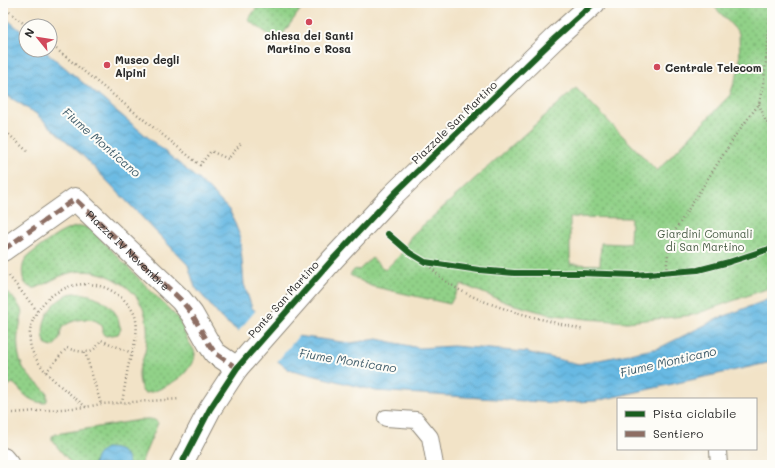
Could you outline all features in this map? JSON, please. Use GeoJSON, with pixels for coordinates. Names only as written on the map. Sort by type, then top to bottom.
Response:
{"type":"FeatureCollection","features":[{"type":"Feature","properties":{"kind":"street","name":"Piazzale San Martino"},"geometry":{"type":"LineString","coordinates":[[333,259],[394,194],[593,3]]}},
{"type":"Feature","properties":{"kind":"street","name":"Piazza IV Novembre"},"geometry":{"type":"LineString","coordinates":[[3,250],[75,199],[181,300],[192,314],[215,353],[243,360]]}},
{"type":"Feature","properties":{"kind":"street","name":"Ponte San Martino"},"geometry":{"type":"LineString","coordinates":[[243,360],[333,259]]}},
{"type":"Feature","properties":{"kind":"street"},"geometry":{"type":"LineString","coordinates":[[181,465],[210,409],[243,360]]}},
{"type":"Feature","properties":{"kind":"street"},"geometry":{"type":"LineString","coordinates":[[3,459],[8,465]]}},
{"type":"Feature","properties":{"kind":"lane"},"geometry":{"type":"LineString","coordinates":[[386,418],[416,420],[430,437],[435,465]]}},
{"type":"Feature","properties":{"kind":"path"},"geometry":{"type":"LineString","coordinates":[[768,3],[772,6]]}},
{"type":"Feature","properties":{"kind":"path"},"geometry":{"type":"LineString","coordinates":[[3,7],[18,19]]}},
{"type":"Feature","properties":{"kind":"path"},"geometry":{"type":"LineString","coordinates":[[658,273],[669,272],[669,246],[674,232],[737,133],[759,104],[764,79],[769,19],[772,10]]}},
{"type":"Feature","properties":{"kind":"path"},"geometry":{"type":"LineString","coordinates":[[58,50],[200,165],[211,150],[228,160],[242,142]]}},
{"type":"Feature","properties":{"kind":"path"},"geometry":{"type":"LineString","coordinates":[[759,104],[766,122],[772,128]]}},
{"type":"Feature","properties":{"kind":"path"},"geometry":{"type":"LineString","coordinates":[[3,129],[27,151]]}},
{"type":"Feature","properties":{"kind":"path"},"geometry":{"type":"LineString","coordinates":[[423,260],[433,263]]}},
{"type":"Feature","properties":{"kind":"path"},"geometry":{"type":"LineString","coordinates":[[423,260],[444,281],[472,296],[513,311],[584,330]]}},
{"type":"Feature","properties":{"kind":"path"},"geometry":{"type":"LineString","coordinates":[[6,272],[38,312]]}},
{"type":"Feature","properties":{"kind":"path"},"geometry":{"type":"LineString","coordinates":[[86,407],[46,372],[33,352],[30,342],[30,331],[33,320],[42,305],[55,293],[71,286],[88,284],[105,288],[122,298],[130,307],[135,316],[137,330],[128,367],[122,402]]}},
{"type":"Feature","properties":{"kind":"path"},"geometry":{"type":"LineString","coordinates":[[46,372],[67,348],[85,352],[94,349],[101,340],[132,352]]}},
{"type":"Feature","properties":{"kind":"path"},"geometry":{"type":"LineString","coordinates":[[85,352],[101,404]]}},
{"type":"Feature","properties":{"kind":"path"},"geometry":{"type":"LineString","coordinates":[[13,413],[86,407],[122,402],[180,399]]}},
{"type":"Feature","properties":{"kind":"green space"},"geometry":{"type":"Polygon","coordinates":[[[260,3],[305,3],[278,41],[248,20],[260,3]]]}},
{"type":"Feature","properties":{"kind":"green space","name":"Giardini Comunali di San Martino"},"geometry":{"type":"Polygon","coordinates":[[[711,3],[772,3],[772,287],[693,315],[627,322],[548,314],[508,303],[461,284],[450,304],[371,286],[350,275],[355,269],[359,270],[372,258],[385,270],[401,254],[411,236],[576,88],[657,171],[730,95],[740,65],[739,33],[711,3]],[[570,217],[570,264],[600,265],[601,243],[630,243],[631,218],[570,217]]]}},
{"type":"Feature","properties":{"kind":"green space"},"geometry":{"type":"Polygon","coordinates":[[[81,226],[90,228],[179,320],[188,341],[194,350],[195,356],[185,373],[170,384],[151,392],[146,393],[142,390],[139,372],[147,342],[147,322],[141,304],[129,289],[121,283],[108,276],[94,272],[80,271],[58,277],[36,288],[26,285],[22,275],[22,269],[27,257],[58,234],[81,226]]]}},
{"type":"Feature","properties":{"kind":"green space"},"geometry":{"type":"Polygon","coordinates":[[[3,288],[14,299],[21,310],[22,316],[18,331],[18,350],[24,370],[47,393],[47,401],[44,403],[30,399],[12,383],[3,390],[3,288]]]}},
{"type":"Feature","properties":{"kind":"green space"},"geometry":{"type":"Polygon","coordinates":[[[71,293],[79,293],[100,299],[109,305],[117,316],[121,329],[118,334],[106,336],[103,334],[103,328],[100,324],[90,319],[85,319],[73,321],[63,327],[57,343],[52,347],[46,345],[43,332],[45,319],[51,308],[66,295],[71,293]]]}},
{"type":"Feature","properties":{"kind":"green space"},"geometry":{"type":"Polygon","coordinates":[[[146,419],[154,420],[158,423],[140,465],[73,465],[52,440],[52,436],[56,434],[146,419]]]}},
{"type":"Feature","properties":{"kind":"water","name":"Fiume Monticano"},"geometry":{"type":"Polygon","coordinates":[[[3,16],[18,28],[18,58],[54,58],[207,187],[230,211],[240,236],[244,284],[252,308],[282,334],[350,343],[378,339],[419,348],[453,346],[526,352],[579,364],[659,348],[717,319],[772,298],[772,362],[596,401],[554,403],[376,391],[288,369],[221,318],[195,287],[188,265],[84,157],[35,113],[3,93],[3,16]]]}},
{"type":"Feature","properties":{"kind":"water"},"geometry":{"type":"Polygon","coordinates":[[[106,448],[115,449],[122,452],[127,457],[129,465],[94,465],[95,459],[101,451],[106,448]]]}},
{"type":"Feature","properties":{"kind":"pier"},"geometry":{"type":"Polygon","coordinates":[[[257,309],[283,332],[300,334],[276,363],[237,333],[257,309]]]}},
{"type":"Feature","properties":{"kind":"marked path"},"geometry":{"type":"LineString","coordinates":[[3,250],[75,199],[181,300],[192,314],[215,353],[237,368]]}},
{"type":"Feature","properties":{"kind":"cycle path"},"geometry":{"type":"LineString","coordinates":[[181,465],[210,409],[237,368],[333,259],[394,194],[554,39],[594,3]]}},
{"type":"Feature","properties":{"kind":"cycle path"},"geometry":{"type":"LineString","coordinates":[[388,234],[410,253],[425,262],[479,270],[514,273],[635,275],[698,270],[772,248]]}},
{"type":"Feature","properties":{"kind":"place","name":"chiesa dei Santi Martino e Rosa"},"geometry":{"type":"Point","coordinates":[309,22]}},
{"type":"Feature","properties":{"kind":"place","name":"Museo degli Alpini"},"geometry":{"type":"Point","coordinates":[107,65]}},
{"type":"Feature","properties":{"kind":"place","name":"Centrale Telecom"},"geometry":{"type":"Point","coordinates":[657,67]}}]}
